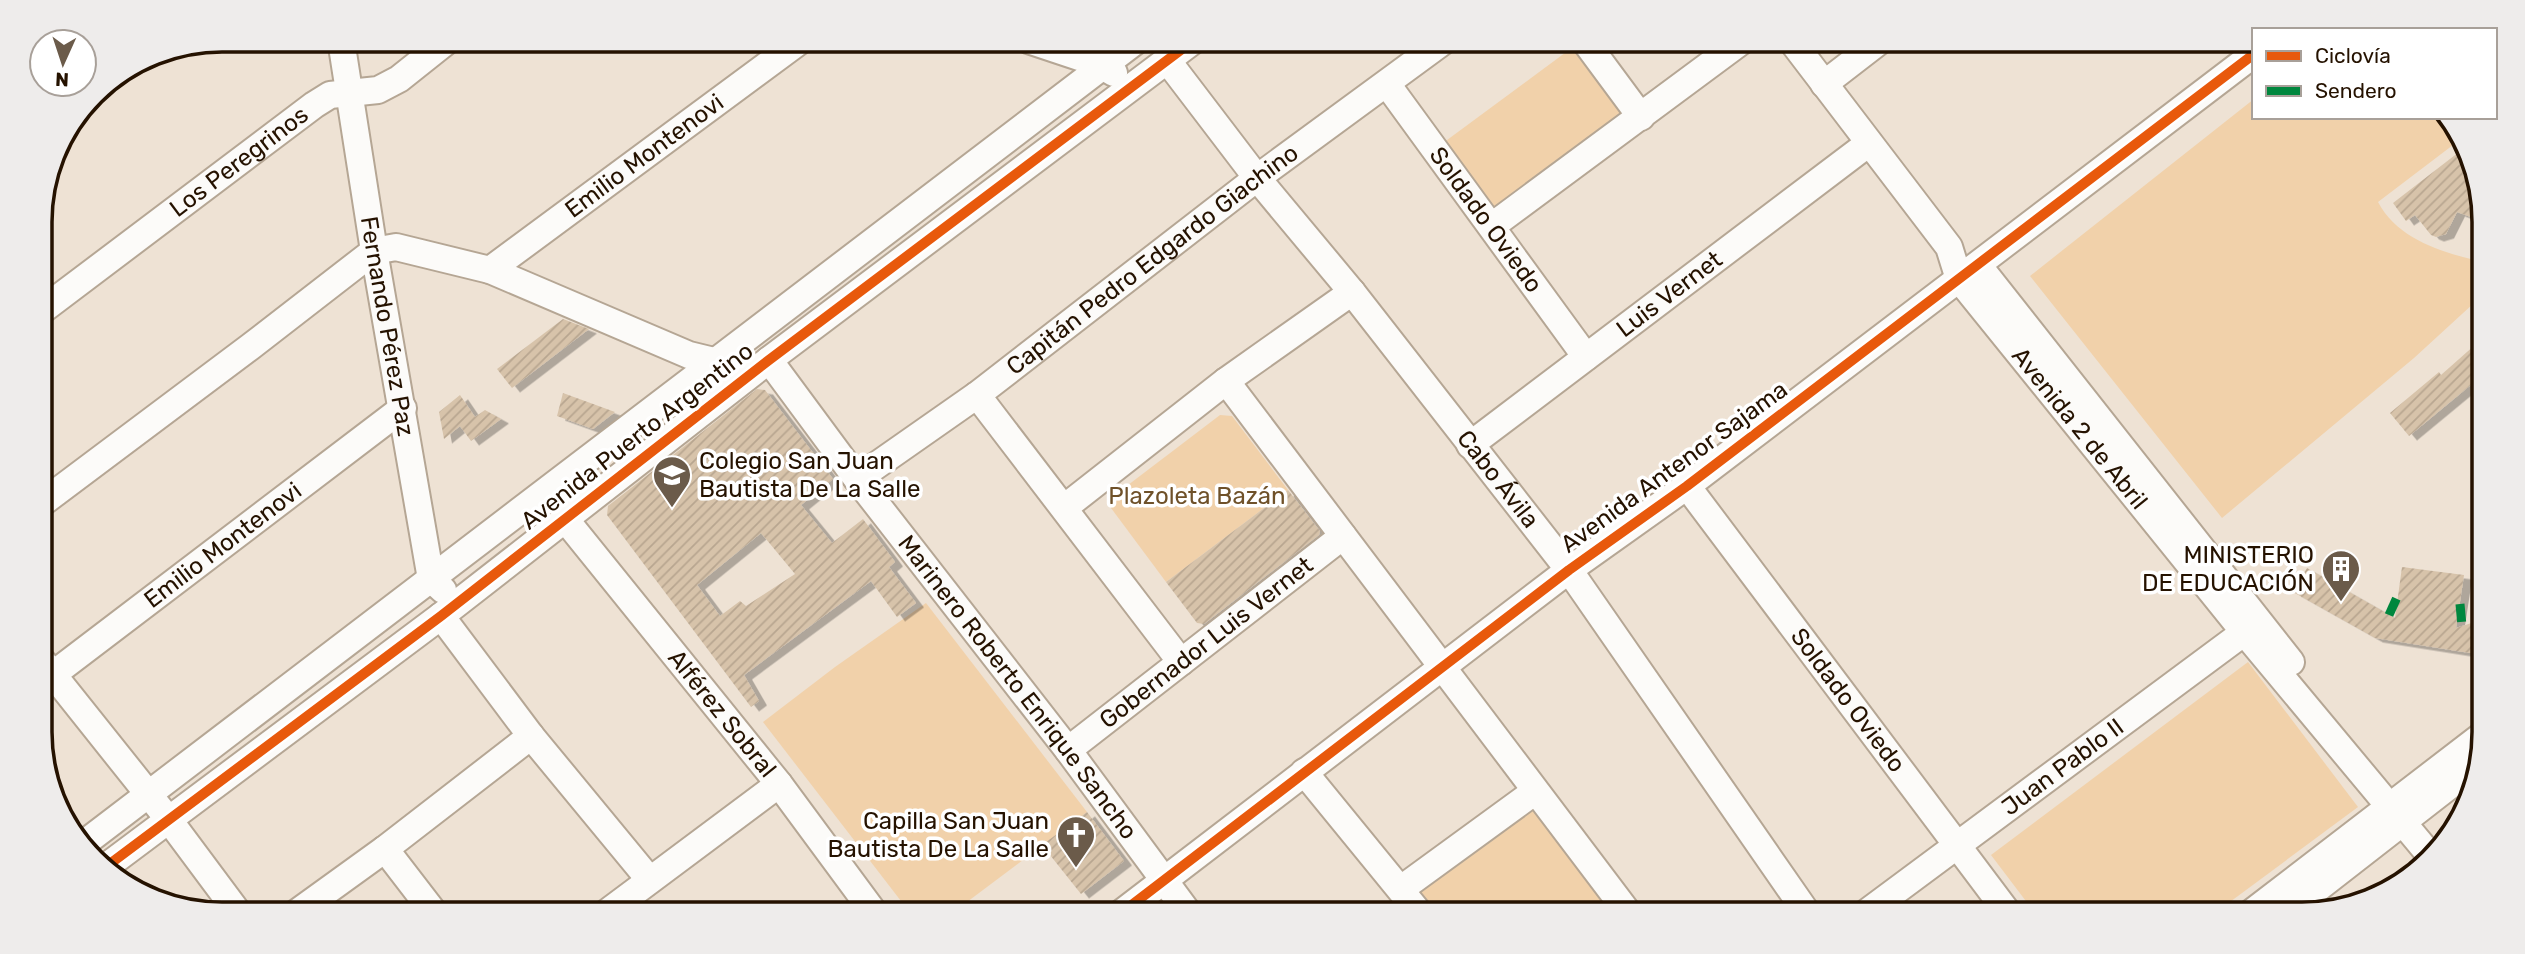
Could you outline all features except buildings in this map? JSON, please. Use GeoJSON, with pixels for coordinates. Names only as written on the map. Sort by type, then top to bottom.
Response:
{"type":"FeatureCollection","features":[{"type":"Feature","properties":{"kind":"street","name":"Fernando Pérez Paz"},"geometry":{"type":"LineString","coordinates":[[343,52],[431,579]]}},
{"type":"Feature","properties":{"kind":"street","name":"Los Peregrinos"},"geometry":{"type":"LineString","coordinates":[[53,302],[314,105],[330,95],[378,90],[399,79],[433,52]]}},
{"type":"Feature","properties":{"kind":"street","name":"Emilio Montenovi"},"geometry":{"type":"LineString","coordinates":[[490,270],[785,52]]}},
{"type":"Feature","properties":{"kind":"street"},"geometry":{"type":"LineString","coordinates":[[1061,52],[1102,67],[1134,85]]}},
{"type":"Feature","properties":{"kind":"street","name":"Avenida Puerto Argentino"},"geometry":{"type":"LineString","coordinates":[[91,838],[1121,52]]}},
{"type":"Feature","properties":{"kind":"street","name":"Avenida Puerto Argentino"},"geometry":{"type":"LineString","coordinates":[[113,861],[448,610],[769,360],[1178,52]]}},
{"type":"Feature","properties":{"kind":"street","name":"Capitán Pedro Edgardo Giachino"},"geometry":{"type":"LineString","coordinates":[[857,479],[976,395],[1257,177],[1429,52]]}},
{"type":"Feature","properties":{"kind":"street"},"geometry":{"type":"LineString","coordinates":[[1593,52],[1641,117]]}},
{"type":"Feature","properties":{"kind":"street"},"geometry":{"type":"LineString","coordinates":[[1492,226],[1727,52]]}},
{"type":"Feature","properties":{"kind":"street","name":"Avenida 2 de Abril"},"geometry":{"type":"LineString","coordinates":[[1800,52],[1949,247],[2400,811]]}},
{"type":"Feature","properties":{"kind":"street"},"geometry":{"type":"LineString","coordinates":[[1824,84],[1865,52]]}},
{"type":"Feature","properties":{"kind":"street","name":"Avenida Antenor Sajama"},"geometry":{"type":"LineString","coordinates":[[1137,902],[1569,570],[1688,486],[2252,56]]}},
{"type":"Feature","properties":{"kind":"street","name":"Cabo Ávila"},"geometry":{"type":"LineString","coordinates":[[1167,60],[1569,570],[1798,901]]}},
{"type":"Feature","properties":{"kind":"street","name":"Soldado Oviedo"},"geometry":{"type":"LineString","coordinates":[[1387,84],[1586,357]]}},
{"type":"Feature","properties":{"kind":"street","name":"Luis Vernet"},"geometry":{"type":"LineString","coordinates":[[1470,445],[1869,143]]}},
{"type":"Feature","properties":{"kind":"street"},"geometry":{"type":"LineString","coordinates":[[52,495],[374,251],[396,247],[490,270],[689,355],[731,365],[742,383]]}},
{"type":"Feature","properties":{"kind":"street"},"geometry":{"type":"LineString","coordinates":[[1064,508],[1226,381],[1352,292]]}},
{"type":"Feature","properties":{"kind":"street","name":"Marinero Roberto Enrique Sancho"},"geometry":{"type":"LineString","coordinates":[[769,360],[857,479],[1068,750],[1179,902]]}},
{"type":"Feature","properties":{"kind":"street"},"geometry":{"type":"LineString","coordinates":[[1226,381],[1613,901]]}},
{"type":"Feature","properties":{"kind":"street"},"geometry":{"type":"LineString","coordinates":[[976,395],[1181,662]]}},
{"type":"Feature","properties":{"kind":"street","name":"Emilio Montenovi"},"geometry":{"type":"LineString","coordinates":[[52,668],[403,408]]}},
{"type":"Feature","properties":{"kind":"street","name":"Soldado Oviedo"},"geometry":{"type":"LineString","coordinates":[[1688,486],[1999,901]]}},
{"type":"Feature","properties":{"kind":"street","name":"Alférez Sobral"},"geometry":{"type":"LineString","coordinates":[[565,519],[779,783],[860,902]]}},
{"type":"Feature","properties":{"kind":"street","name":"Gobernador Luis Vernet"},"geometry":{"type":"LineString","coordinates":[[1068,750],[1343,536]]}},
{"type":"Feature","properties":{"kind":"street"},"geometry":{"type":"LineString","coordinates":[[431,579],[448,610],[531,736],[649,879]]}},
{"type":"Feature","properties":{"kind":"street","name":"Juan Pablo II"},"geometry":{"type":"LineString","coordinates":[[1883,901],[2252,627]]}},
{"type":"Feature","properties":{"kind":"street"},"geometry":{"type":"LineString","coordinates":[[52,680],[149,795],[230,902]]}},
{"type":"Feature","properties":{"kind":"street"},"geometry":{"type":"LineString","coordinates":[[312,902],[531,736]]}},
{"type":"Feature","properties":{"kind":"street"},"geometry":{"type":"LineString","coordinates":[[2299,901],[2471,746]]}},
{"type":"Feature","properties":{"kind":"street"},"geometry":{"type":"LineString","coordinates":[[2268,901],[2400,811],[2468,770]]}},
{"type":"Feature","properties":{"kind":"street"},"geometry":{"type":"LineString","coordinates":[[1304,772],[1410,901]]}},
{"type":"Feature","properties":{"kind":"street"},"geometry":{"type":"LineString","coordinates":[[620,902],[779,783]]}},
{"type":"Feature","properties":{"kind":"street"},"geometry":{"type":"LineString","coordinates":[[1401,889],[1534,792]]}},
{"type":"Feature","properties":{"kind":"street"},"geometry":{"type":"LineString","coordinates":[[2400,811],[2434,839]]}},
{"type":"Feature","properties":{"kind":"street"},"geometry":{"type":"LineString","coordinates":[[2400,811],[2426,849]]}},
{"type":"Feature","properties":{"kind":"street"},"geometry":{"type":"LineString","coordinates":[[385,849],[426,902]]}},
{"type":"Feature","properties":{"kind":"green space"},"geometry":{"type":"Polygon","coordinates":[[[1566,52],[1583,52],[1628,112],[1494,212],[1443,143],[1566,52]]]}},
{"type":"Feature","properties":{"kind":"green space"},"geometry":{"type":"Polygon","coordinates":[[[2252,101],[2252,119],[2437,119],[2454,144],[2378,202],[2397,226],[2423,243],[2472,259],[2472,305],[2414,358],[2222,518],[2030,276],[2252,101]]]}},
{"type":"Feature","properties":{"kind":"green space","name":"Plazoleta Bazán"},"geometry":{"type":"Polygon","coordinates":[[[1220,415],[1232,416],[1288,490],[1166,582],[1111,508],[1111,498],[1220,415]]]}},
{"type":"Feature","properties":{"kind":"green space"},"geometry":{"type":"Polygon","coordinates":[[[926,603],[1087,812],[967,902],[901,902],[763,722],[926,603]]]}},
{"type":"Feature","properties":{"kind":"green space"},"geometry":{"type":"Polygon","coordinates":[[[2248,662],[2358,807],[2231,901],[2026,901],[1991,855],[2248,662]]]}},
{"type":"Feature","properties":{"kind":"green space"},"geometry":{"type":"Polygon","coordinates":[[[1531,803],[1604,901],[1423,901],[1415,891],[1531,803]]]}},
{"type":"Feature","properties":{"kind":"marked path"},"geometry":{"type":"LineString","coordinates":[[2389,615],[2398,595]]}},
{"type":"Feature","properties":{"kind":"marked path"},"geometry":{"type":"LineString","coordinates":[[2460,604],[2462,626]]}},
{"type":"Feature","properties":{"kind":"cycle path"},"geometry":{"type":"LineString","coordinates":[[113,861],[441,616],[769,360],[1178,52]]}},
{"type":"Feature","properties":{"kind":"cycle path"},"geometry":{"type":"LineString","coordinates":[[1136,902],[1569,570],[1687,486],[2252,56]]}},
{"type":"Feature","properties":{"kind":"place","name":"Colegio San Juan Bautista De La Salle"},"geometry":{"type":"Point","coordinates":[672,509]}},
{"type":"Feature","properties":{"kind":"place","name":"MINISTERIO DE EDUCACIÓN"},"geometry":{"type":"Point","coordinates":[2341,603]}},
{"type":"Feature","properties":{"kind":"place","name":"Capilla San Juan Bautista De La Salle"},"geometry":{"type":"Point","coordinates":[1076,869]}}]}
